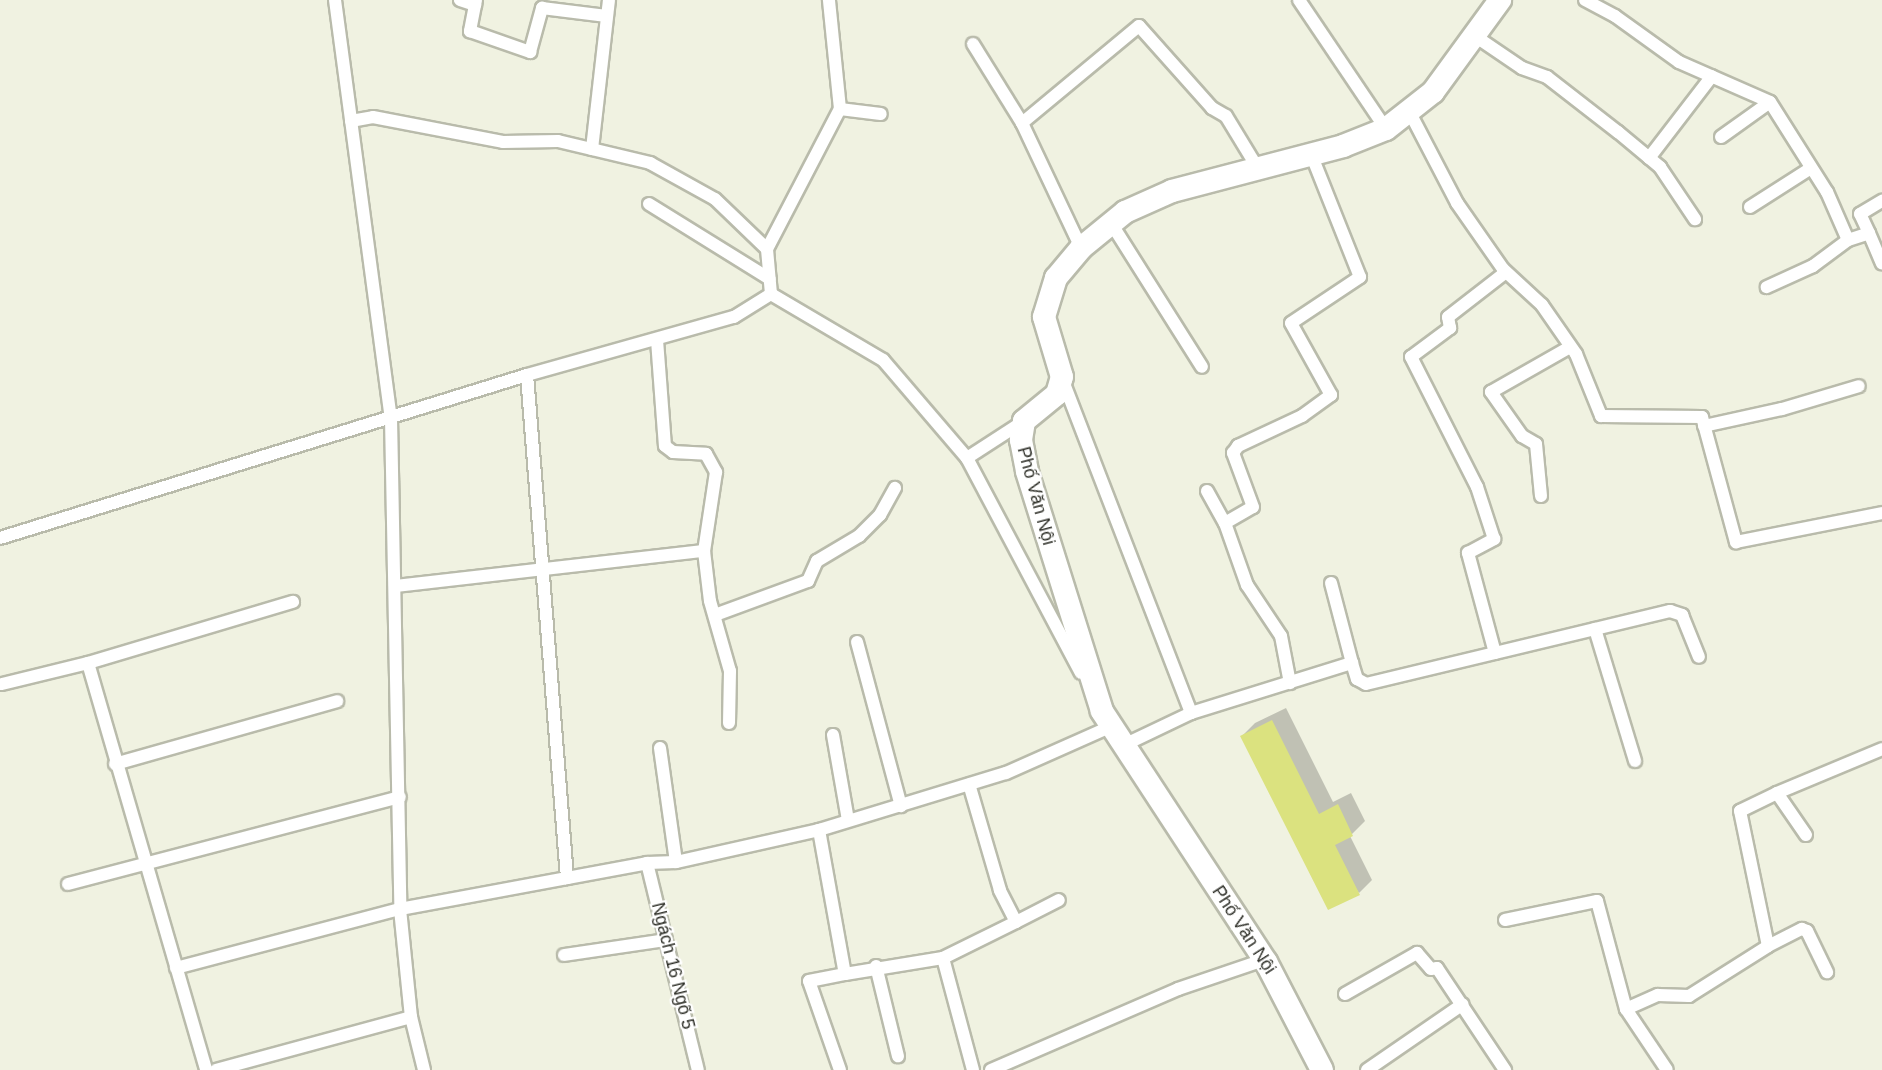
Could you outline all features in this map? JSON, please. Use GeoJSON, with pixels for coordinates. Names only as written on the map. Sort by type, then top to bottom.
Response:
{"type":"FeatureCollection","features":[{"type":"Feature","properties":{"kind":"street"},"geometry":{"type":"LineString","coordinates":[[1062,377],[1044,316],[1056,278],[1081,248],[1125,212],[1172,191],[1311,154],[1386,129],[1433,92],[1472,34],[1500,0]]}},
{"type":"Feature","properties":{"kind":"street","name":"Phố Văn Nội"},"geometry":{"type":"LineString","coordinates":[[1062,377],[1057,394],[1024,421],[1021,440],[1027,471],[1107,718],[1266,962],[1322,1070]]}},
{"type":"Feature","properties":{"kind":"lane"},"geometry":{"type":"LineString","coordinates":[[335,0],[391,418],[400,797],[400,909],[411,1017],[424,1070]]}},
{"type":"Feature","properties":{"kind":"lane"},"geometry":{"type":"LineString","coordinates":[[460,0],[475,2],[470,32],[530,52],[542,8],[607,16]]}},
{"type":"Feature","properties":{"kind":"lane"},"geometry":{"type":"LineString","coordinates":[[592,149],[609,0]]}},
{"type":"Feature","properties":{"kind":"lane"},"geometry":{"type":"LineString","coordinates":[[771,294],[767,249],[840,109],[829,0]]}},
{"type":"Feature","properties":{"kind":"lane"},"geometry":{"type":"LineString","coordinates":[[1299,0],[1386,129]]}},
{"type":"Feature","properties":{"kind":"lane"},"geometry":{"type":"LineString","coordinates":[[1585,0],[1615,16],[1679,62],[1770,102],[1811,168],[1848,240]]}},
{"type":"Feature","properties":{"kind":"lane"},"geometry":{"type":"LineString","coordinates":[[1022,123],[1139,26],[1212,108],[1226,116],[1257,167]]}},
{"type":"Feature","properties":{"kind":"lane"},"geometry":{"type":"LineString","coordinates":[[1472,34],[1522,68],[1547,77],[1660,167],[1695,219]]}},
{"type":"Feature","properties":{"kind":"lane"},"geometry":{"type":"LineString","coordinates":[[973,44],[1022,123],[1081,248]]}},
{"type":"Feature","properties":{"kind":"lane"},"geometry":{"type":"LineString","coordinates":[[1648,158],[1712,76]]}},
{"type":"Feature","properties":{"kind":"lane"},"geometry":{"type":"LineString","coordinates":[[1721,137],[1770,102]]}},
{"type":"Feature","properties":{"kind":"lane"},"geometry":{"type":"LineString","coordinates":[[840,109],[881,114]]}},
{"type":"Feature","properties":{"kind":"lane"},"geometry":{"type":"LineString","coordinates":[[1409,111],[1457,203],[1506,272],[1542,306],[1570,347],[1601,416],[1702,417],[1736,542],[1882,513]]}},
{"type":"Feature","properties":{"kind":"lane"},"geometry":{"type":"LineString","coordinates":[[351,121],[373,117],[504,142],[558,141],[650,163],[715,199],[767,249]]}},
{"type":"Feature","properties":{"kind":"lane"},"geometry":{"type":"LineString","coordinates":[[1225,523],[1253,507],[1233,453],[1238,446],[1302,416],[1331,395],[1291,323],[1360,277],[1311,154]]}},
{"type":"Feature","properties":{"kind":"lane"},"geometry":{"type":"LineString","coordinates":[[1750,207],[1811,168]]}},
{"type":"Feature","properties":{"kind":"lane"},"geometry":{"type":"LineString","coordinates":[[1882,201],[1860,214],[1882,263]]}},
{"type":"Feature","properties":{"kind":"lane"},"geometry":{"type":"LineString","coordinates":[[649,204],[770,279]]}},
{"type":"Feature","properties":{"kind":"lane"},"geometry":{"type":"LineString","coordinates":[[1111,223],[1202,367]]}},
{"type":"Feature","properties":{"kind":"lane"},"geometry":{"type":"LineString","coordinates":[[1767,287],[1813,266],[1848,240],[1869,233]]}},
{"type":"Feature","properties":{"kind":"lane"},"geometry":{"type":"LineString","coordinates":[[1495,653],[1468,553],[1494,540],[1477,487],[1411,357],[1450,328],[1448,317],[1506,272]]}},
{"type":"Feature","properties":{"kind":"lane"},"geometry":{"type":"LineString","coordinates":[[0,538],[527,375],[734,317],[771,294]]}},
{"type":"Feature","properties":{"kind":"lane"},"geometry":{"type":"LineString","coordinates":[[176,968],[400,909],[647,863],[676,862],[819,830],[1006,773],[1107,718],[967,458],[883,360],[771,294]]}},
{"type":"Feature","properties":{"kind":"lane"},"geometry":{"type":"LineString","coordinates":[[657,340],[666,446],[674,452],[706,454],[716,472],[704,551],[715,615],[730,671],[729,723]]}},
{"type":"Feature","properties":{"kind":"lane"},"geometry":{"type":"LineString","coordinates":[[1540,496],[1536,444],[1522,436],[1491,392],[1570,347]]}},
{"type":"Feature","properties":{"kind":"lane"},"geometry":{"type":"LineString","coordinates":[[527,375],[567,878]]}},
{"type":"Feature","properties":{"kind":"lane"},"geometry":{"type":"LineString","coordinates":[[1062,377],[1191,713]]}},
{"type":"Feature","properties":{"kind":"lane"},"geometry":{"type":"LineString","coordinates":[[1704,426],[1782,409],[1859,386]]}},
{"type":"Feature","properties":{"kind":"lane"},"geometry":{"type":"LineString","coordinates":[[967,458],[1024,421]]}},
{"type":"Feature","properties":{"kind":"lane"},"geometry":{"type":"LineString","coordinates":[[715,615],[808,581],[817,561],[859,536],[880,515],[895,488]]}},
{"type":"Feature","properties":{"kind":"lane"},"geometry":{"type":"LineString","coordinates":[[1207,491],[1225,523],[1246,585],[1281,636],[1290,683]]}},
{"type":"Feature","properties":{"kind":"lane"},"geometry":{"type":"LineString","coordinates":[[395,586],[541,567],[704,551]]}},
{"type":"Feature","properties":{"kind":"lane"},"geometry":{"type":"LineString","coordinates":[[1331,583],[1357,680],[1366,684],[1678,611],[1699,657]]}},
{"type":"Feature","properties":{"kind":"lane"},"geometry":{"type":"LineString","coordinates":[[2,684],[88,663],[293,602]]}},
{"type":"Feature","properties":{"kind":"lane"},"geometry":{"type":"LineString","coordinates":[[1595,629],[1635,761]]}},
{"type":"Feature","properties":{"kind":"lane"},"geometry":{"type":"LineString","coordinates":[[857,642],[900,806]]}},
{"type":"Feature","properties":{"kind":"lane"},"geometry":{"type":"LineString","coordinates":[[88,663],[144,866],[206,1070]]}},
{"type":"Feature","properties":{"kind":"lane"},"geometry":{"type":"LineString","coordinates":[[1124,745],[1191,713],[1352,663]]}},
{"type":"Feature","properties":{"kind":"lane"},"geometry":{"type":"LineString","coordinates":[[115,764],[337,701]]}},
{"type":"Feature","properties":{"kind":"lane"},"geometry":{"type":"LineString","coordinates":[[833,735],[848,820]]}},
{"type":"Feature","properties":{"kind":"lane"},"geometry":{"type":"LineString","coordinates":[[660,748],[676,862]]}},
{"type":"Feature","properties":{"kind":"lane"},"geometry":{"type":"LineString","coordinates":[[1767,946],[1740,811],[1882,749]]}},
{"type":"Feature","properties":{"kind":"lane"},"geometry":{"type":"LineString","coordinates":[[969,784],[1000,890],[1016,922]]}},
{"type":"Feature","properties":{"kind":"lane"},"geometry":{"type":"LineString","coordinates":[[1777,793],[1806,835]]}},
{"type":"Feature","properties":{"kind":"lane"},"geometry":{"type":"LineString","coordinates":[[68,884],[144,866],[400,797]]}},
{"type":"Feature","properties":{"kind":"lane"},"geometry":{"type":"LineString","coordinates":[[819,830],[845,974]]}},
{"type":"Feature","properties":{"kind":"lane","name":"Ngách 16 Ngõ 5"},"geometry":{"type":"LineString","coordinates":[[647,863],[698,1070]]}},
{"type":"Feature","properties":{"kind":"lane"},"geometry":{"type":"LineString","coordinates":[[840,1070],[809,981],[876,966],[943,957],[1059,900]]}},
{"type":"Feature","properties":{"kind":"lane"},"geometry":{"type":"LineString","coordinates":[[1505,920],[1597,901],[1626,1009],[1667,1070]]}},
{"type":"Feature","properties":{"kind":"lane"},"geometry":{"type":"LineString","coordinates":[[1626,1009],[1658,995],[1689,996],[1767,946],[1802,929],[1807,931],[1827,972]]}},
{"type":"Feature","properties":{"kind":"lane"},"geometry":{"type":"LineString","coordinates":[[564,955],[666,940]]}},
{"type":"Feature","properties":{"kind":"lane"},"geometry":{"type":"LineString","coordinates":[[1345,994],[1417,953],[1431,969],[1437,968],[1505,1070]]}},
{"type":"Feature","properties":{"kind":"lane"},"geometry":{"type":"LineString","coordinates":[[943,957],[973,1070]]}},
{"type":"Feature","properties":{"kind":"lane"},"geometry":{"type":"LineString","coordinates":[[991,1070],[1178,989],[1255,963]]}},
{"type":"Feature","properties":{"kind":"lane"},"geometry":{"type":"LineString","coordinates":[[876,966],[898,1056]]}},
{"type":"Feature","properties":{"kind":"lane"},"geometry":{"type":"LineString","coordinates":[[1367,1070],[1463,1004]]}},
{"type":"Feature","properties":{"kind":"lane"},"geometry":{"type":"LineString","coordinates":[[216,1070],[411,1017]]}},
{"type":"Feature","properties":{"kind":"building"},"geometry":{"type":"Polygon","coordinates":[[[1272,720],[1319,814],[1338,804],[1353,836],[1335,845],[1360,895],[1328,910],[1240,736],[1272,720]]]}}]}
